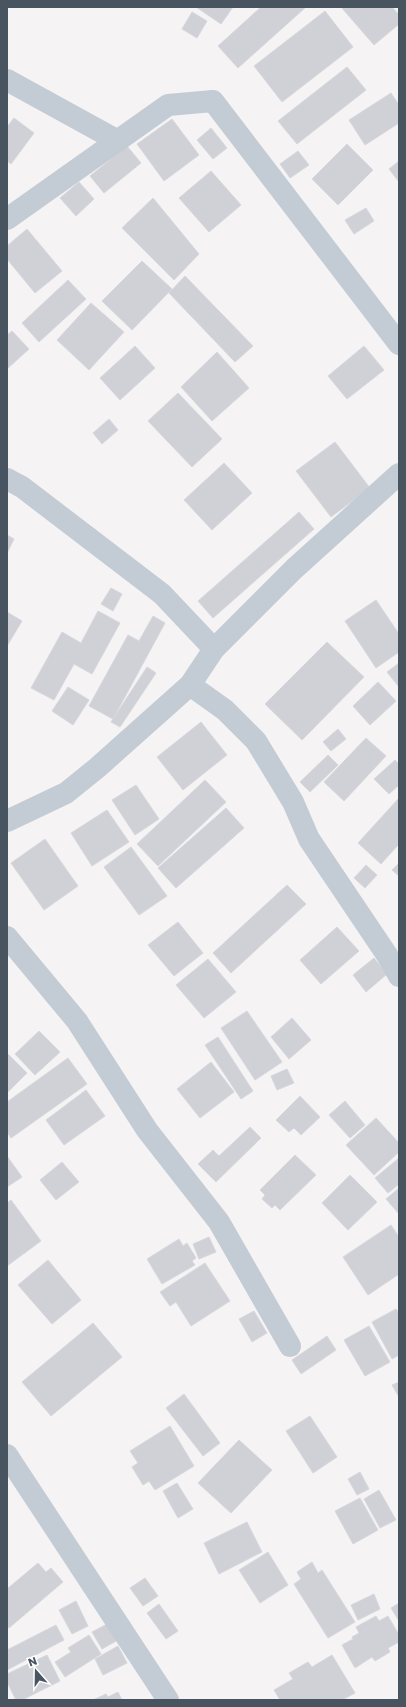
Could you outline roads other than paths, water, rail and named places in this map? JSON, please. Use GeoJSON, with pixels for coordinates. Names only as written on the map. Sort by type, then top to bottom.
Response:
{"type":"FeatureCollection","features":[{"type":"Feature","properties":{"kind":"street"},"geometry":{"type":"LineString","coordinates":[[7,80],[118,141]]}},
{"type":"Feature","properties":{"kind":"street"},"geometry":{"type":"LineString","coordinates":[[7,219],[168,105],[213,101],[399,344]]}},
{"type":"Feature","properties":{"kind":"street"},"geometry":{"type":"LineString","coordinates":[[7,820],[66,793],[98,768],[190,685],[214,649],[294,569],[399,474]]}},
{"type":"Feature","properties":{"kind":"street"},"geometry":{"type":"LineString","coordinates":[[7,479],[22,487],[162,594],[214,649]]}},
{"type":"Feature","properties":{"kind":"street"},"geometry":{"type":"LineString","coordinates":[[190,685],[225,710],[256,741],[293,802],[309,839],[387,955],[399,976]]}},
{"type":"Feature","properties":{"kind":"street"},"geometry":{"type":"LineString","coordinates":[[7,937],[77,1021],[147,1130],[218,1222],[290,1346]]}},
{"type":"Feature","properties":{"kind":"street"},"geometry":{"type":"LineString","coordinates":[[7,1455],[168,1700]]}}]}
